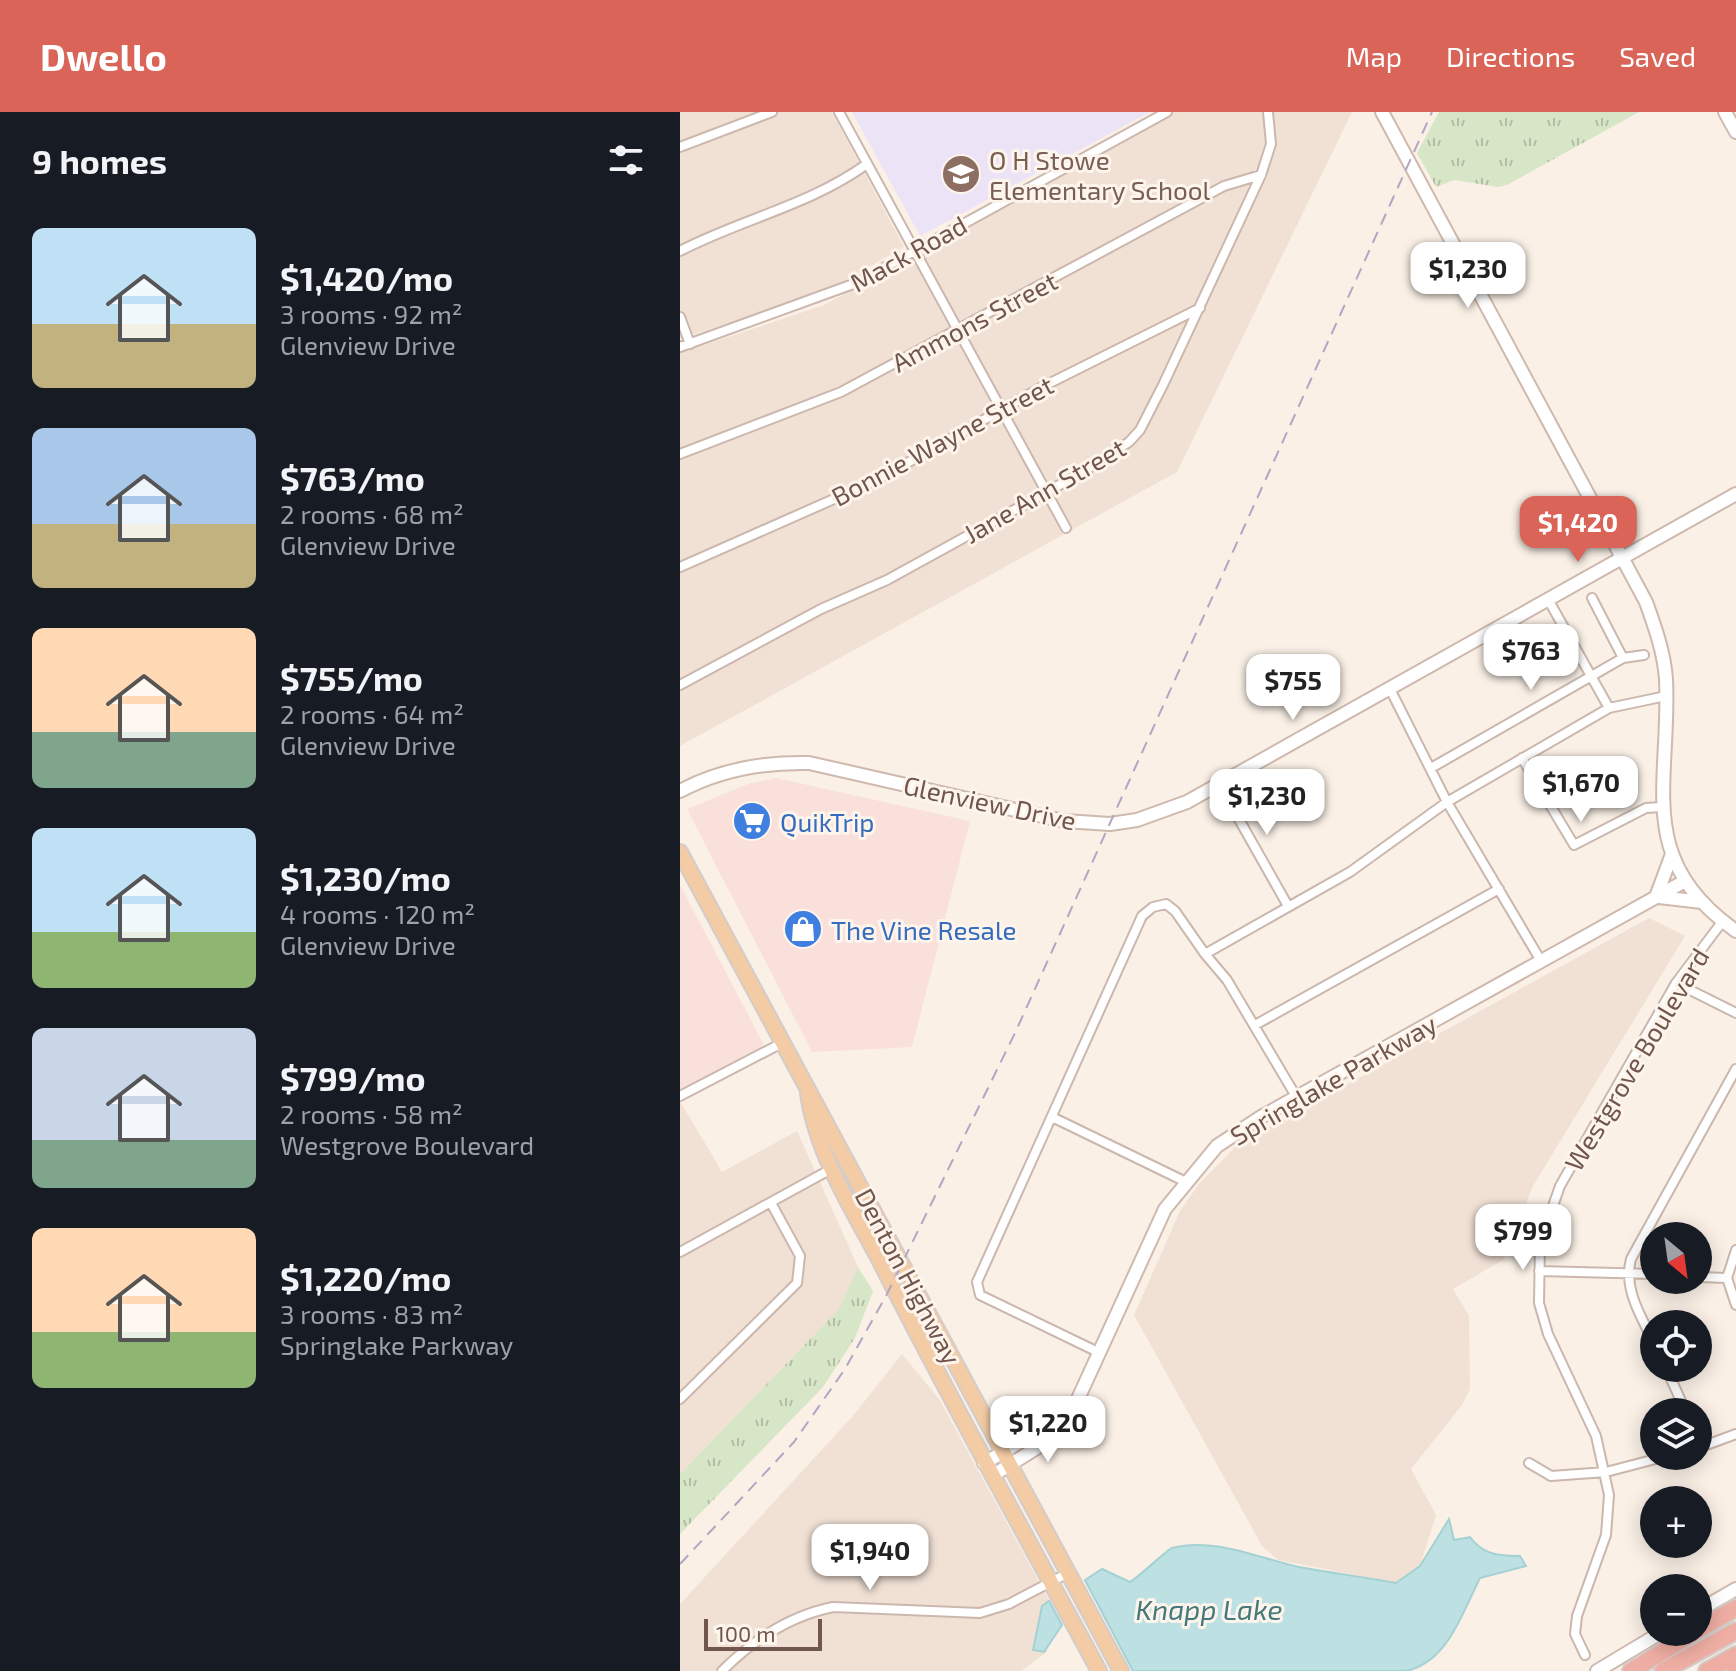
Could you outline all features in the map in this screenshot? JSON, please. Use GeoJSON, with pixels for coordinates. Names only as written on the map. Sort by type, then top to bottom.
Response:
{"type":"FeatureCollection","features":[{"type":"Feature","properties":{"kind":"highway"},"geometry":{"type":"LineString","coordinates":[[1712,1622],[1736,1608]]}},
{"type":"Feature","properties":{"kind":"highway"},"geometry":{"type":"LineString","coordinates":[[1663,1671],[1736,1631]]}},
{"type":"Feature","properties":{"kind":"highway"},"geometry":{"type":"LineString","coordinates":[[1631,1671],[1672,1646]]}},
{"type":"Feature","properties":{"kind":"highway"},"geometry":{"type":"LineString","coordinates":[[1707,1671],[1736,1655]]}},
{"type":"Feature","properties":{"kind":"main road"},"geometry":{"type":"LineString","coordinates":[[1382,112],[1625,559],[1658,635],[1666,696],[1661,807],[1672,854],[1685,881],[1702,902],[1736,931]]}},
{"type":"Feature","properties":{"kind":"main road"},"geometry":{"type":"LineString","coordinates":[[1725,112],[1736,132]]}},
{"type":"Feature","properties":{"kind":"main road","name":"Glenview Drive"},"geometry":{"type":"LineString","coordinates":[[680,791],[727,771],[781,763],[809,763],[1052,818],[1110,824],[1163,812],[1625,559],[1736,494]]}},
{"type":"Feature","properties":{"kind":"main road","name":"Denton Highway"},"geometry":{"type":"LineString","coordinates":[[680,852],[1121,1671]]}},
{"type":"Feature","properties":{"kind":"main road"},"geometry":{"type":"LineString","coordinates":[[1672,854],[1656,897],[1702,902]]}},
{"type":"Feature","properties":{"kind":"main road","name":"Springlake Parkway"},"geometry":{"type":"LineString","coordinates":[[988,1469],[1062,1432],[1063,1421],[1100,1353],[1165,1209],[1184,1181],[1217,1146],[1685,881]]}},
{"type":"Feature","properties":{"kind":"main road","name":"Denton Highway"},"geometry":{"type":"LineString","coordinates":[[808,1093],[811,1116],[833,1168],[988,1469],[1099,1671]]}},
{"type":"Feature","properties":{"kind":"main road"},"geometry":{"type":"LineString","coordinates":[[1712,1603],[1736,1589]]}},
{"type":"Feature","properties":{"kind":"main road"},"geometry":{"type":"LineString","coordinates":[[1597,1671],[1640,1645]]}},
{"type":"Feature","properties":{"kind":"street"},"geometry":{"type":"LineString","coordinates":[[680,147],[772,112]]}},
{"type":"Feature","properties":{"kind":"street"},"geometry":{"type":"LineString","coordinates":[[839,112],[1066,528]]}},
{"type":"Feature","properties":{"kind":"street","name":"Jane Ann Street"},"geometry":{"type":"LineString","coordinates":[[680,685],[1045,493],[1136,436],[1261,175],[1271,144],[1268,112]]}},
{"type":"Feature","properties":{"kind":"street","name":"Mack Road"},"geometry":{"type":"LineString","coordinates":[[680,347],[825,297],[1165,113]]}},
{"type":"Feature","properties":{"kind":"street"},"geometry":{"type":"LineString","coordinates":[[680,251],[741,223],[807,201],[867,164]]}},
{"type":"Feature","properties":{"kind":"street","name":"Ammons Street"},"geometry":{"type":"LineString","coordinates":[[680,454],[841,392],[1224,186],[1261,175]]}},
{"type":"Feature","properties":{"kind":"street","name":"Bonnie Wayne Street"},"geometry":{"type":"LineString","coordinates":[[680,567],[877,480],[1001,409],[1200,307]]}},
{"type":"Feature","properties":{"kind":"street"},"geometry":{"type":"LineString","coordinates":[[680,317],[690,344]]}},
{"type":"Feature","properties":{"kind":"street"},"geometry":{"type":"LineString","coordinates":[[1592,598],[1623,658]]}},
{"type":"Feature","properties":{"kind":"street"},"geometry":{"type":"LineString","coordinates":[[1549,601],[1609,708]]}},
{"type":"Feature","properties":{"kind":"street"},"geometry":{"type":"LineString","coordinates":[[1431,768],[1623,658],[1644,655]]}},
{"type":"Feature","properties":{"kind":"street"},"geometry":{"type":"LineString","coordinates":[[1390,689],[1447,802],[1541,961]]}},
{"type":"Feature","properties":{"kind":"street"},"geometry":{"type":"LineString","coordinates":[[1205,954],[1350,872],[1447,802],[1609,708],[1666,696]]}},
{"type":"Feature","properties":{"kind":"street"},"geometry":{"type":"LineString","coordinates":[[1522,758],[1574,845],[1646,808],[1661,807]]}},
{"type":"Feature","properties":{"kind":"street"},"geometry":{"type":"LineString","coordinates":[[1219,784],[1288,906]]}},
{"type":"Feature","properties":{"kind":"street"},"geometry":{"type":"LineString","coordinates":[[1255,1025],[1499,889]]}},
{"type":"Feature","properties":{"kind":"street"},"geometry":{"type":"LineString","coordinates":[[1100,1353],[980,1295],[977,1282],[1142,916],[1153,907],[1166,904],[1227,980],[1297,1098]]}},
{"type":"Feature","properties":{"kind":"street","name":"Westgrove Boulevard"},"geometry":{"type":"LineString","coordinates":[[1585,1655],[1575,1634],[1577,1616],[1606,1535],[1609,1495],[1596,1436],[1548,1334],[1539,1303],[1540,1243],[1560,1186],[1676,983],[1722,922]]}},
{"type":"Feature","properties":{"kind":"street"},"geometry":{"type":"LineString","coordinates":[[1676,983],[1736,1013]]}},
{"type":"Feature","properties":{"kind":"street"},"geometry":{"type":"LineString","coordinates":[[680,1096],[782,1043]]}},
{"type":"Feature","properties":{"kind":"street"},"geometry":{"type":"LineString","coordinates":[[1640,1314],[1632,1298],[1628,1273],[1638,1242],[1736,1069]]}},
{"type":"Feature","properties":{"kind":"street"},"geometry":{"type":"LineString","coordinates":[[1052,1117],[1184,1181]]}},
{"type":"Feature","properties":{"kind":"street"},"geometry":{"type":"LineString","coordinates":[[680,1252],[848,1161]]}},
{"type":"Feature","properties":{"kind":"street"},"geometry":{"type":"LineString","coordinates":[[682,1392],[797,1283],[800,1256],[771,1203]]}},
{"type":"Feature","properties":{"kind":"street"},"geometry":{"type":"LineString","coordinates":[[1736,1250],[1727,1278],[1736,1305]]}},
{"type":"Feature","properties":{"kind":"street"},"geometry":{"type":"LineString","coordinates":[[1539,1271],[1640,1273]]}},
{"type":"Feature","properties":{"kind":"street"},"geometry":{"type":"LineString","coordinates":[[1712,1277],[1727,1278]]}},
{"type":"Feature","properties":{"kind":"street"},"geometry":{"type":"LineString","coordinates":[[1712,1443],[1736,1434]]}},
{"type":"Feature","properties":{"kind":"street"},"geometry":{"type":"LineString","coordinates":[[1529,1463],[1551,1476],[1606,1472],[1640,1463]]}},
{"type":"Feature","properties":{"kind":"street"},"geometry":{"type":"LineString","coordinates":[[722,1671],[780,1625],[814,1611],[833,1607],[980,1613],[1068,1573]]}},
{"type":"Feature","properties":{"kind":"shaded area"},"geometry":{"type":"Polygon","coordinates":[[[680,112],[832,112],[904,247],[830,289],[680,339],[680,112]]]}},
{"type":"Feature","properties":{"kind":"shaded area","name":"O H Stowe Elementary School"},"geometry":{"type":"Polygon","coordinates":[[[852,112],[1150,112],[920,236],[852,112]]]}},
{"type":"Feature","properties":{"kind":"shaded area"},"geometry":{"type":"Polygon","coordinates":[[[1171,112],[1352,112],[1177,472],[680,746],[680,353],[824,305],[1172,116],[1171,112]]]}},
{"type":"Feature","properties":{"kind":"shaded area"},"geometry":{"type":"Polygon","coordinates":[[[776,778],[970,821],[912,1047],[812,1052],[687,809],[748,784],[776,778]]]}},
{"type":"Feature","properties":{"kind":"shaded area"},"geometry":{"type":"Polygon","coordinates":[[[680,885],[764,1045],[680,1090],[680,885]]]}},
{"type":"Feature","properties":{"kind":"shaded area"},"geometry":{"type":"Polygon","coordinates":[[[1649,918],[1685,936],[1533,1186],[1503,1260],[1453,1289],[1469,1316],[1470,1389],[1462,1405],[1411,1469],[1436,1515],[1420,1566],[1397,1583],[1278,1560],[1262,1546],[1134,1315],[1180,1211],[1199,1184],[1237,1145],[1649,918]]]}},
{"type":"Feature","properties":{"kind":"shaded area"},"geometry":{"type":"Polygon","coordinates":[[[680,1101],[722,1172],[797,1131],[858,1267],[839,1309],[680,1474],[680,1101]]]}},
{"type":"Feature","properties":{"kind":"shaded area"},"geometry":{"type":"Polygon","coordinates":[[[902,1354],[939,1399],[1053,1607],[1047,1652],[1021,1671],[680,1671],[680,1604],[852,1417],[902,1354]]]}},
{"type":"Feature","properties":{"kind":"green space"},"geometry":{"type":"Polygon","coordinates":[[[1439,112],[1639,112],[1507,185],[1498,187],[1454,180],[1436,187],[1417,153],[1439,112]]]}},
{"type":"Feature","properties":{"kind":"green space"},"geometry":{"type":"Polygon","coordinates":[[[858,1267],[873,1291],[855,1338],[823,1387],[680,1534],[680,1474],[839,1309],[858,1267]]]}},
{"type":"Feature","properties":{"kind":"water","name":"Knapp Lake"},"geometry":{"type":"Polygon","coordinates":[[[1449,1519],[1454,1540],[1470,1537],[1480,1548],[1492,1553],[1520,1556],[1526,1566],[1480,1578],[1443,1647],[1433,1658],[1406,1671],[1133,1671],[1085,1580],[1102,1569],[1130,1582],[1172,1548],[1204,1545],[1299,1567],[1396,1583],[1420,1566],[1449,1519]]]}},
{"type":"Feature","properties":{"kind":"water","name":"Knapp Lake"},"geometry":{"type":"Polygon","coordinates":[[[1049,1601],[1062,1625],[1044,1652],[1033,1650],[1042,1606],[1049,1601]]]}},
{"type":"Feature","properties":{"kind":"railway"},"geometry":{"type":"LineString","coordinates":[[680,1564],[794,1442],[845,1369],[887,1294],[1015,1033],[1432,112]]}},
{"type":"Feature","properties":{"kind":"place","name":"O H Stowe Elementary School"},"geometry":{"type":"Point","coordinates":[961,174]}},
{"type":"Feature","properties":{"kind":"place","name":"QuikTrip"},"geometry":{"type":"Point","coordinates":[752,821]}},
{"type":"Feature","properties":{"kind":"place","name":"The Vine Resale"},"geometry":{"type":"Point","coordinates":[803,929]}}]}
